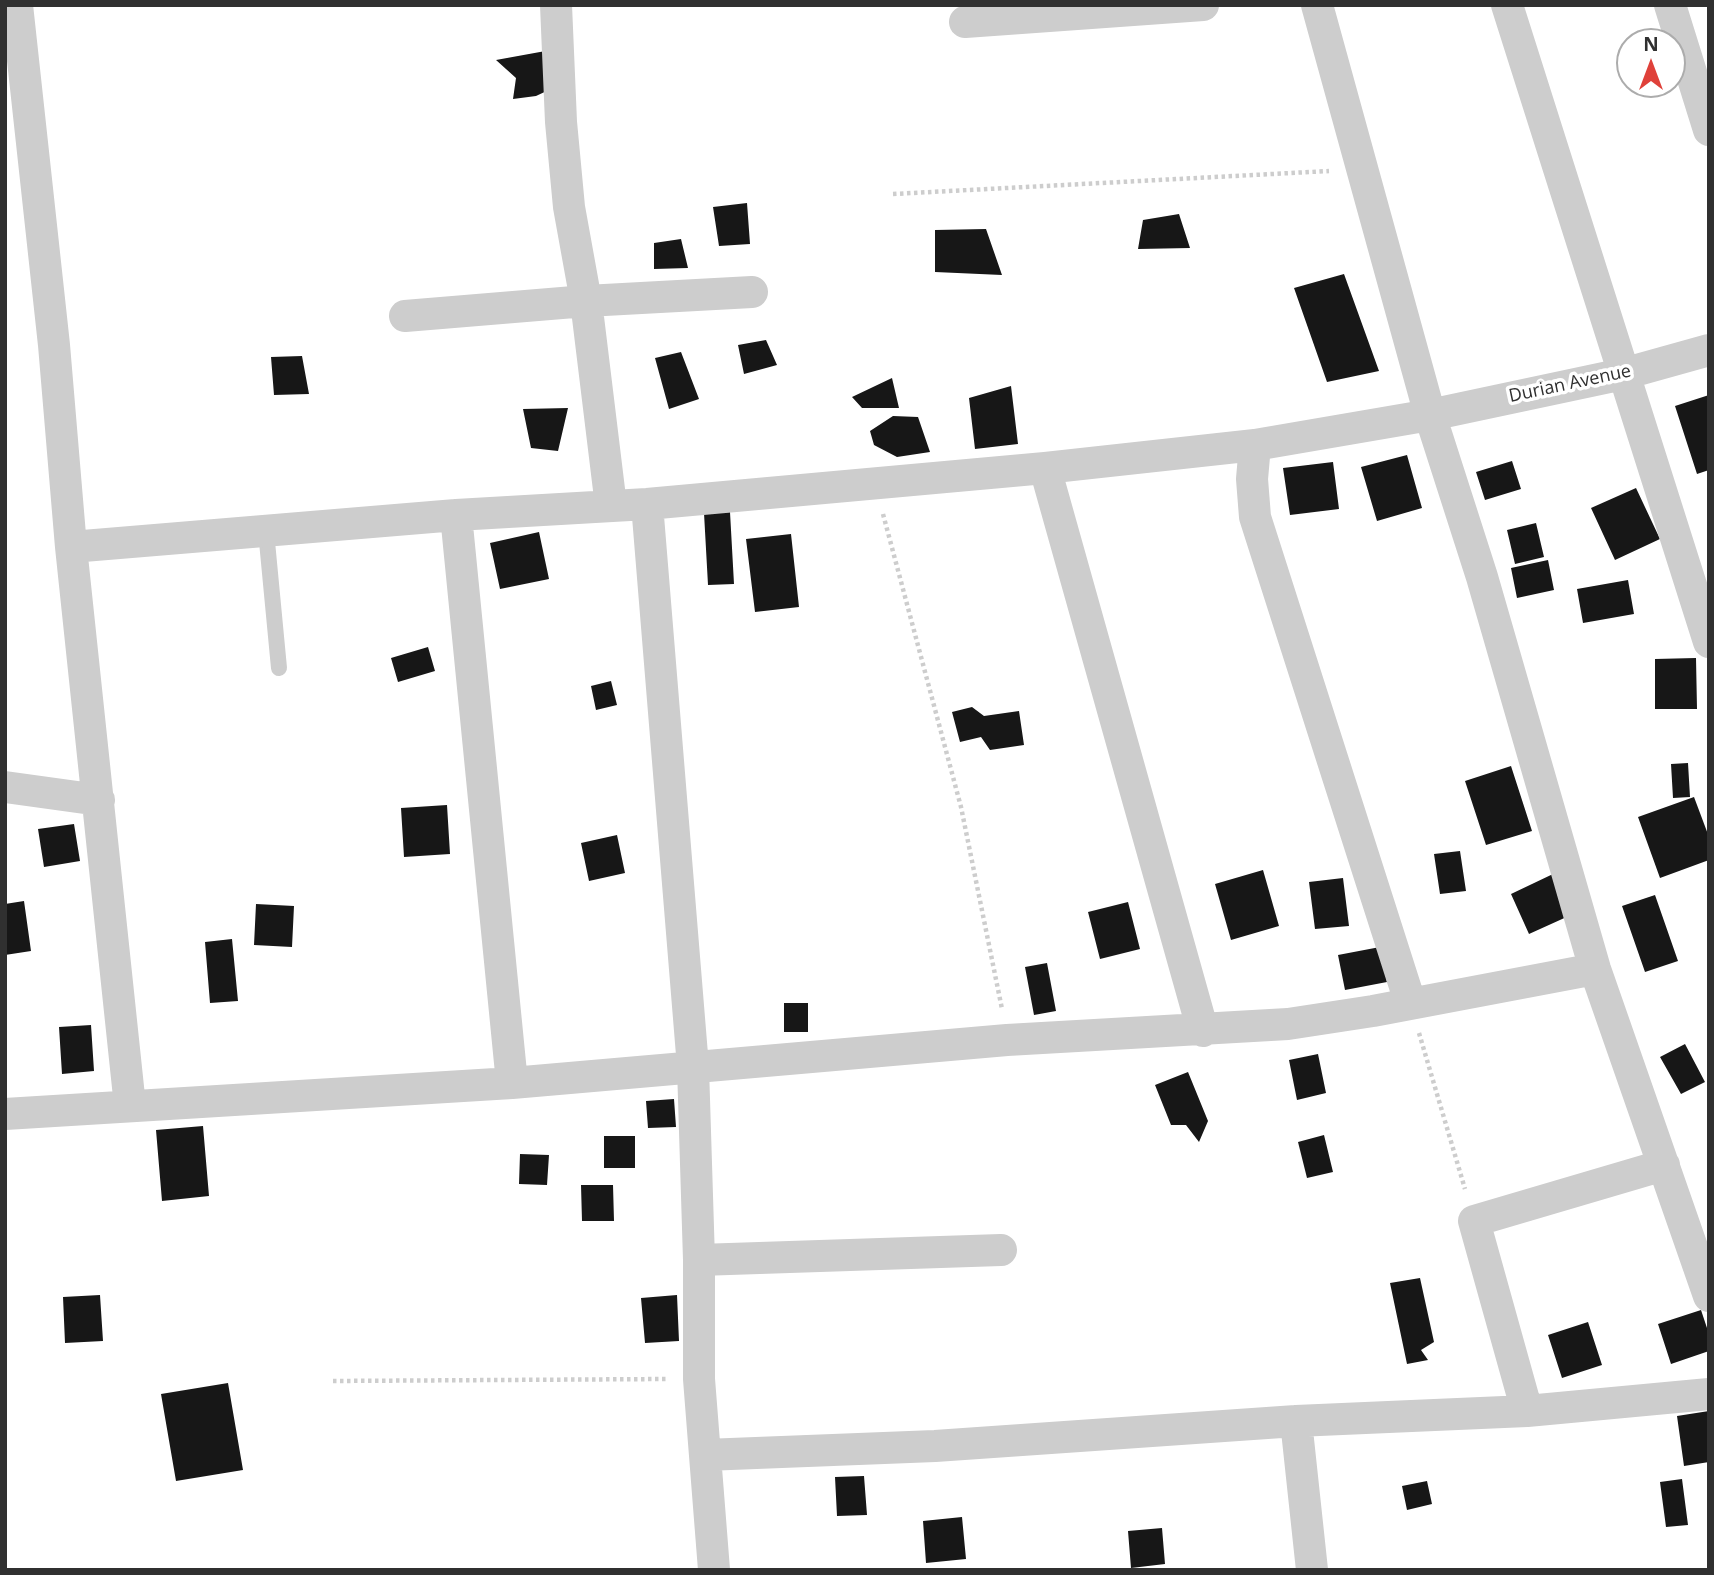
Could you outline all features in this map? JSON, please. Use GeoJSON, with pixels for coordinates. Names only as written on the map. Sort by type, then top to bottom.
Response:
{"type":"FeatureCollection","features":[{"type":"Feature","properties":{"kind":"street"},"geometry":{"type":"LineString","coordinates":[[17,5],[130,1106]]}},
{"type":"Feature","properties":{"kind":"street"},"geometry":{"type":"LineString","coordinates":[[556,5],[561,122],[568,195],[586,301],[611,506]]}},
{"type":"Feature","properties":{"kind":"street"},"geometry":{"type":"LineString","coordinates":[[965,22],[1203,5]]}},
{"type":"Feature","properties":{"kind":"street"},"geometry":{"type":"LineString","coordinates":[[1317,5],[1430,415],[1482,577],[1595,970],[1709,1296]]}},
{"type":"Feature","properties":{"kind":"street"},"geometry":{"type":"LineString","coordinates":[[1507,5],[1709,642]]}},
{"type":"Feature","properties":{"kind":"street"},"geometry":{"type":"LineString","coordinates":[[1670,5],[1709,130]]}},
{"type":"Feature","properties":{"kind":"street"},"geometry":{"type":"LineString","coordinates":[[405,316],[586,301],[752,292]]}},
{"type":"Feature","properties":{"kind":"street","name":"Durian Avenue"},"geometry":{"type":"LineString","coordinates":[[71,547],[456,515],[647,504],[1045,468],[1255,445],[1430,415],[1623,373],[1709,350]]}},
{"type":"Feature","properties":{"kind":"street"},"geometry":{"type":"LineString","coordinates":[[1255,445],[1252,498],[1255,517],[1410,1002]]}},
{"type":"Feature","properties":{"kind":"street"},"geometry":{"type":"LineString","coordinates":[[1045,468],[1203,1031]]}},
{"type":"Feature","properties":{"kind":"street"},"geometry":{"type":"LineString","coordinates":[[647,504],[693,1067],[699,1379],[714,1570]]}},
{"type":"Feature","properties":{"kind":"street"},"geometry":{"type":"LineString","coordinates":[[456,515],[512,1083]]}},
{"type":"Feature","properties":{"kind":"street"},"geometry":{"type":"LineString","coordinates":[[5,787],[99,800]]}},
{"type":"Feature","properties":{"kind":"street"},"geometry":{"type":"LineString","coordinates":[[5,1114],[512,1083],[1007,1040],[1203,1031],[1288,1024],[1595,970]]}},
{"type":"Feature","properties":{"kind":"street"},"geometry":{"type":"LineString","coordinates":[[1527,1411],[1474,1220],[1664,1165]]}},
{"type":"Feature","properties":{"kind":"street"},"geometry":{"type":"LineString","coordinates":[[698,1260],[1000,1251]]}},
{"type":"Feature","properties":{"kind":"street"},"geometry":{"type":"LineString","coordinates":[[705,1455],[935,1446],[1296,1422],[1527,1411],[1709,1394]]}},
{"type":"Feature","properties":{"kind":"street"},"geometry":{"type":"LineString","coordinates":[[1296,1422],[1312,1570]]}},
{"type":"Feature","properties":{"kind":"lane"},"geometry":{"type":"LineString","coordinates":[[266,531],[279,668]]}},
{"type":"Feature","properties":{"kind":"path"},"geometry":{"type":"LineString","coordinates":[[893,194],[1361,170]]}},
{"type":"Feature","properties":{"kind":"path"},"geometry":{"type":"LineString","coordinates":[[874,483],[961,807],[976,870],[1007,1040]]}},
{"type":"Feature","properties":{"kind":"path"},"geometry":{"type":"LineString","coordinates":[[1410,1002],[1474,1220]]}},
{"type":"Feature","properties":{"kind":"path"},"geometry":{"type":"LineString","coordinates":[[332,1381],[699,1379]]}},
{"type":"Feature","properties":{"kind":"building"},"geometry":{"type":"Polygon","coordinates":[[[551,50],[551,89],[536,96],[513,99],[516,78],[496,60],[551,50]]]}},
{"type":"Feature","properties":{"kind":"building"},"geometry":{"type":"Polygon","coordinates":[[[747,203],[750,244],[719,246],[713,207],[747,203]]]}},
{"type":"Feature","properties":{"kind":"building"},"geometry":{"type":"Polygon","coordinates":[[[1179,214],[1190,248],[1138,249],[1143,220],[1179,214]]]}},
{"type":"Feature","properties":{"kind":"building"},"geometry":{"type":"Polygon","coordinates":[[[986,229],[1002,275],[935,272],[935,230],[986,229]]]}},
{"type":"Feature","properties":{"kind":"building"},"geometry":{"type":"Polygon","coordinates":[[[681,239],[688,268],[654,269],[654,243],[681,239]]]}},
{"type":"Feature","properties":{"kind":"building"},"geometry":{"type":"Polygon","coordinates":[[[1344,274],[1379,371],[1327,382],[1294,288],[1344,274]]]}},
{"type":"Feature","properties":{"kind":"building"},"geometry":{"type":"Polygon","coordinates":[[[766,340],[777,365],[744,374],[738,345],[766,340]]]}},
{"type":"Feature","properties":{"kind":"building"},"geometry":{"type":"Polygon","coordinates":[[[681,352],[699,399],[669,409],[655,358],[681,352]]]}},
{"type":"Feature","properties":{"kind":"building"},"geometry":{"type":"Polygon","coordinates":[[[302,356],[309,394],[274,395],[271,357],[302,356]]]}},
{"type":"Feature","properties":{"kind":"building"},"geometry":{"type":"Polygon","coordinates":[[[892,378],[899,408],[862,408],[852,397],[892,378]]]}},
{"type":"Feature","properties":{"kind":"building"},"geometry":{"type":"Polygon","coordinates":[[[1011,386],[1018,444],[975,449],[969,398],[1011,386]]]}},
{"type":"Feature","properties":{"kind":"building"},"geometry":{"type":"Polygon","coordinates":[[[1709,395],[1709,470],[1697,474],[1675,406],[1709,395]]]}},
{"type":"Feature","properties":{"kind":"building"},"geometry":{"type":"Polygon","coordinates":[[[568,408],[558,451],[531,448],[523,409],[568,408]]]}},
{"type":"Feature","properties":{"kind":"building"},"geometry":{"type":"Polygon","coordinates":[[[893,416],[918,417],[930,452],[897,457],[874,445],[870,431],[893,416]]]}},
{"type":"Feature","properties":{"kind":"building"},"geometry":{"type":"Polygon","coordinates":[[[1407,455],[1422,508],[1377,521],[1361,467],[1407,455]]]}},
{"type":"Feature","properties":{"kind":"building"},"geometry":{"type":"Polygon","coordinates":[[[1512,461],[1521,489],[1485,500],[1476,472],[1512,461]]]}},
{"type":"Feature","properties":{"kind":"building"},"geometry":{"type":"Polygon","coordinates":[[[1333,462],[1339,509],[1290,515],[1283,468],[1333,462]]]}},
{"type":"Feature","properties":{"kind":"building"},"geometry":{"type":"Polygon","coordinates":[[[1636,488],[1660,539],[1615,560],[1591,508],[1636,488]]]}},
{"type":"Feature","properties":{"kind":"building"},"geometry":{"type":"Polygon","coordinates":[[[730,512],[734,584],[708,585],[704,513],[730,512]]]}},
{"type":"Feature","properties":{"kind":"building"},"geometry":{"type":"Polygon","coordinates":[[[1536,523],[1544,557],[1515,564],[1507,530],[1536,523]]]}},
{"type":"Feature","properties":{"kind":"building"},"geometry":{"type":"Polygon","coordinates":[[[539,532],[549,579],[500,589],[490,543],[539,532]]]}},
{"type":"Feature","properties":{"kind":"building"},"geometry":{"type":"Polygon","coordinates":[[[791,534],[799,607],[755,612],[746,539],[791,534]]]}},
{"type":"Feature","properties":{"kind":"building"},"geometry":{"type":"Polygon","coordinates":[[[1548,560],[1554,590],[1517,598],[1511,568],[1548,560]]]}},
{"type":"Feature","properties":{"kind":"building"},"geometry":{"type":"Polygon","coordinates":[[[1628,580],[1634,614],[1583,623],[1577,589],[1628,580]]]}},
{"type":"Feature","properties":{"kind":"building"},"geometry":{"type":"Polygon","coordinates":[[[428,647],[435,671],[398,682],[391,658],[428,647]]]}},
{"type":"Feature","properties":{"kind":"building"},"geometry":{"type":"Polygon","coordinates":[[[1696,658],[1697,709],[1655,709],[1655,659],[1696,658]]]}},
{"type":"Feature","properties":{"kind":"building"},"geometry":{"type":"Polygon","coordinates":[[[611,681],[617,705],[596,710],[591,686],[611,681]]]}},
{"type":"Feature","properties":{"kind":"building"},"geometry":{"type":"Polygon","coordinates":[[[972,707],[984,716],[1019,711],[1024,745],[990,750],[981,737],[960,742],[952,712],[972,707]]]}},
{"type":"Feature","properties":{"kind":"building"},"geometry":{"type":"Polygon","coordinates":[[[1688,763],[1690,797],[1673,798],[1671,764],[1688,763]]]}},
{"type":"Feature","properties":{"kind":"building"},"geometry":{"type":"Polygon","coordinates":[[[1511,766],[1532,831],[1486,845],[1465,781],[1511,766]]]}},
{"type":"Feature","properties":{"kind":"building"},"geometry":{"type":"Polygon","coordinates":[[[1694,797],[1709,837],[1709,860],[1660,878],[1638,817],[1694,797]]]}},
{"type":"Feature","properties":{"kind":"building"},"geometry":{"type":"Polygon","coordinates":[[[447,805],[450,854],[404,857],[401,808],[447,805]]]}},
{"type":"Feature","properties":{"kind":"building"},"geometry":{"type":"Polygon","coordinates":[[[74,824],[80,861],[44,867],[38,829],[74,824]]]}},
{"type":"Feature","properties":{"kind":"building"},"geometry":{"type":"Polygon","coordinates":[[[617,835],[625,873],[589,881],[581,843],[617,835]]]}},
{"type":"Feature","properties":{"kind":"building"},"geometry":{"type":"Polygon","coordinates":[[[1460,851],[1466,891],[1440,894],[1434,854],[1460,851]]]}},
{"type":"Feature","properties":{"kind":"building"},"geometry":{"type":"Polygon","coordinates":[[[1263,870],[1279,926],[1231,940],[1215,884],[1263,870]]]}},
{"type":"Feature","properties":{"kind":"building"},"geometry":{"type":"Polygon","coordinates":[[[1553,874],[1571,915],[1529,934],[1511,894],[1553,874]]]}},
{"type":"Feature","properties":{"kind":"building"},"geometry":{"type":"Polygon","coordinates":[[[1343,878],[1349,926],[1315,929],[1309,882],[1343,878]]]}},
{"type":"Feature","properties":{"kind":"building"},"geometry":{"type":"Polygon","coordinates":[[[1655,895],[1678,961],[1645,972],[1622,906],[1655,895]]]}},
{"type":"Feature","properties":{"kind":"building"},"geometry":{"type":"Polygon","coordinates":[[[24,901],[31,951],[5,955],[5,904],[24,901]]]}},
{"type":"Feature","properties":{"kind":"building"},"geometry":{"type":"Polygon","coordinates":[[[1128,902],[1140,949],[1100,959],[1088,912],[1128,902]]]}},
{"type":"Feature","properties":{"kind":"building"},"geometry":{"type":"Polygon","coordinates":[[[256,904],[294,906],[292,947],[254,945],[256,904]]]}},
{"type":"Feature","properties":{"kind":"building"},"geometry":{"type":"Polygon","coordinates":[[[232,939],[238,1001],[210,1003],[205,942],[232,939]]]}},
{"type":"Feature","properties":{"kind":"building"},"geometry":{"type":"Polygon","coordinates":[[[1380,947],[1387,982],[1345,990],[1338,955],[1380,947]]]}},
{"type":"Feature","properties":{"kind":"building"},"geometry":{"type":"Polygon","coordinates":[[[1047,963],[1056,1011],[1034,1015],[1025,967],[1047,963]]]}},
{"type":"Feature","properties":{"kind":"building"},"geometry":{"type":"Polygon","coordinates":[[[784,1003],[808,1003],[808,1032],[784,1032],[784,1003]]]}},
{"type":"Feature","properties":{"kind":"building"},"geometry":{"type":"Polygon","coordinates":[[[91,1025],[94,1071],[62,1074],[59,1027],[91,1025]]]}},
{"type":"Feature","properties":{"kind":"building"},"geometry":{"type":"Polygon","coordinates":[[[1685,1044],[1705,1082],[1681,1094],[1660,1057],[1685,1044]]]}},
{"type":"Feature","properties":{"kind":"building"},"geometry":{"type":"Polygon","coordinates":[[[1318,1054],[1326,1093],[1297,1100],[1289,1060],[1318,1054]]]}},
{"type":"Feature","properties":{"kind":"building"},"geometry":{"type":"Polygon","coordinates":[[[1188,1072],[1208,1121],[1199,1142],[1186,1125],[1171,1125],[1155,1085],[1188,1072]]]}},
{"type":"Feature","properties":{"kind":"building"},"geometry":{"type":"Polygon","coordinates":[[[674,1099],[676,1127],[648,1128],[646,1101],[674,1099]]]}},
{"type":"Feature","properties":{"kind":"building"},"geometry":{"type":"Polygon","coordinates":[[[203,1126],[209,1196],[162,1201],[156,1130],[203,1126]]]}},
{"type":"Feature","properties":{"kind":"building"},"geometry":{"type":"Polygon","coordinates":[[[1324,1135],[1333,1172],[1307,1178],[1298,1142],[1324,1135]]]}},
{"type":"Feature","properties":{"kind":"building"},"geometry":{"type":"Polygon","coordinates":[[[604,1136],[635,1136],[635,1168],[604,1168],[604,1136]]]}},
{"type":"Feature","properties":{"kind":"building"},"geometry":{"type":"Polygon","coordinates":[[[520,1154],[549,1155],[547,1185],[519,1184],[520,1154]]]}},
{"type":"Feature","properties":{"kind":"building"},"geometry":{"type":"Polygon","coordinates":[[[581,1185],[613,1185],[614,1221],[582,1221],[581,1185]]]}},
{"type":"Feature","properties":{"kind":"building"},"geometry":{"type":"Polygon","coordinates":[[[1420,1278],[1434,1342],[1421,1350],[1428,1360],[1407,1364],[1390,1283],[1420,1278]]]}},
{"type":"Feature","properties":{"kind":"building"},"geometry":{"type":"Polygon","coordinates":[[[100,1295],[103,1341],[65,1343],[63,1297],[100,1295]]]}},
{"type":"Feature","properties":{"kind":"building"},"geometry":{"type":"Polygon","coordinates":[[[677,1295],[679,1341],[645,1343],[641,1298],[677,1295]]]}},
{"type":"Feature","properties":{"kind":"building"},"geometry":{"type":"Polygon","coordinates":[[[1701,1310],[1709,1334],[1709,1351],[1671,1364],[1658,1324],[1701,1310]]]}},
{"type":"Feature","properties":{"kind":"building"},"geometry":{"type":"Polygon","coordinates":[[[1588,1322],[1602,1365],[1562,1378],[1548,1335],[1588,1322]]]}},
{"type":"Feature","properties":{"kind":"building"},"geometry":{"type":"Polygon","coordinates":[[[228,1383],[243,1470],[176,1481],[161,1394],[228,1383]]]}},
{"type":"Feature","properties":{"kind":"building"},"geometry":{"type":"Polygon","coordinates":[[[1709,1411],[1709,1462],[1684,1466],[1677,1416],[1709,1411]]]}},
{"type":"Feature","properties":{"kind":"building"},"geometry":{"type":"Polygon","coordinates":[[[864,1476],[867,1515],[837,1516],[835,1477],[864,1476]]]}},
{"type":"Feature","properties":{"kind":"building"},"geometry":{"type":"Polygon","coordinates":[[[1682,1479],[1688,1525],[1666,1527],[1660,1482],[1682,1479]]]}},
{"type":"Feature","properties":{"kind":"building"},"geometry":{"type":"Polygon","coordinates":[[[1427,1481],[1432,1504],[1407,1510],[1402,1486],[1427,1481]]]}},
{"type":"Feature","properties":{"kind":"building"},"geometry":{"type":"Polygon","coordinates":[[[962,1517],[966,1559],[926,1563],[923,1521],[962,1517]]]}},
{"type":"Feature","properties":{"kind":"building"},"geometry":{"type":"Polygon","coordinates":[[[1162,1528],[1165,1564],[1131,1568],[1128,1531],[1162,1528]]]}}]}
